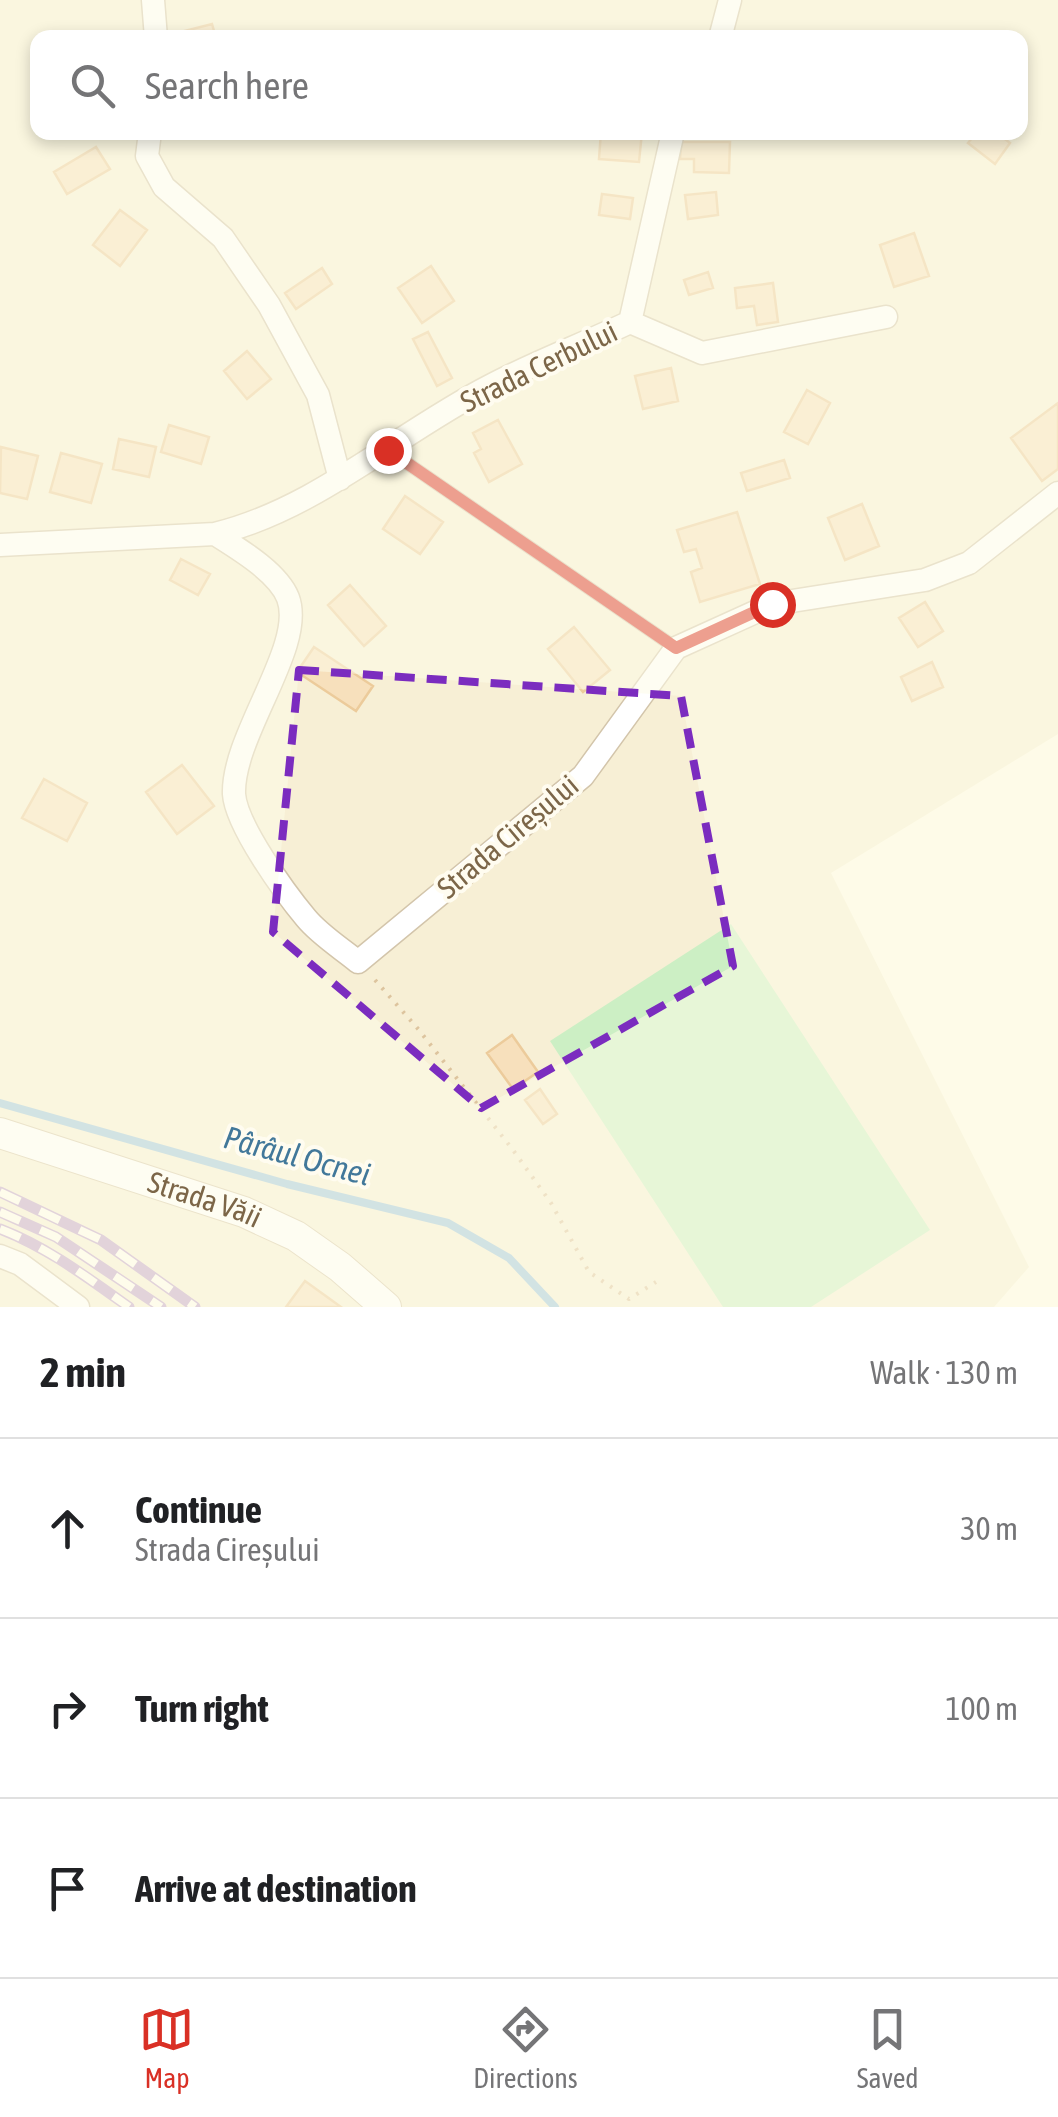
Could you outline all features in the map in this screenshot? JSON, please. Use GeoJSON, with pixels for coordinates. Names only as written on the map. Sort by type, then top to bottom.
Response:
{"type":"FeatureCollection","features":[{"type":"Feature","properties":{"kind":"main road","name":"Strada Văii"},"geometry":{"type":"LineString","coordinates":[[0,1133],[244,1212],[296,1236],[386,1307]]}},
{"type":"Feature","properties":{"kind":"street"},"geometry":{"type":"LineString","coordinates":[[153,0],[155,30]]}},
{"type":"Feature","properties":{"kind":"street"},"geometry":{"type":"LineString","coordinates":[[722,30],[730,0]]}},
{"type":"Feature","properties":{"kind":"street"},"geometry":{"type":"LineString","coordinates":[[149,140],[147,156],[164,187],[223,238],[269,304],[318,395],[340,478]]}},
{"type":"Feature","properties":{"kind":"street"},"geometry":{"type":"LineString","coordinates":[[630,322],[671,140]]}},
{"type":"Feature","properties":{"kind":"street","name":"Strada Cerbului"},"geometry":{"type":"LineString","coordinates":[[0,544],[214,534],[242,528],[340,478],[490,386],[630,322],[702,353],[886,316]]}},
{"type":"Feature","properties":{"kind":"street","name":"Strada Cireșului"},"geometry":{"type":"LineString","coordinates":[[358,962],[583,776],[676,648],[772,604],[925,580],[969,563],[1058,492]]}},
{"type":"Feature","properties":{"kind":"street"},"geometry":{"type":"LineString","coordinates":[[214,534],[258,561],[288,598],[290,636],[242,746],[234,794],[244,828],[307,920],[358,962]]}},
{"type":"Feature","properties":{"kind":"street"},"geometry":{"type":"LineString","coordinates":[[0,1256],[20,1264],[78,1307]]}},
{"type":"Feature","properties":{"kind":"lane"},"geometry":{"type":"LineString","coordinates":[[388,450],[676,648]]}},
{"type":"Feature","properties":{"kind":"path"},"geometry":{"type":"LineString","coordinates":[[358,962],[420,1030],[513,1150],[551,1203],[589,1272],[629,1300],[656,1282]]}},
{"type":"Feature","properties":{"kind":"highlighted area"},"geometry":{"type":"Polygon","coordinates":[[[299,670],[681,696],[733,966],[481,1108],[273,932],[299,670]]]}},
{"type":"Feature","properties":{"kind":"shaded area"},"geometry":{"type":"Polygon","coordinates":[[[0,0],[1058,0],[1058,734],[831,873],[1029,1267],[994,1307],[0,1307],[0,0]]]}},
{"type":"Feature","properties":{"kind":"green space"},"geometry":{"type":"Polygon","coordinates":[[[731,924],[930,1230],[811,1307],[723,1307],[550,1041],[731,924]]]}},
{"type":"Feature","properties":{"kind":"building"},"geometry":{"type":"Polygon","coordinates":[[[212,24],[214,30],[189,30],[212,24]]]}},
{"type":"Feature","properties":{"kind":"building"},"geometry":{"type":"Polygon","coordinates":[[[600,140],[641,140],[639,162],[599,159],[600,140]]]}},
{"type":"Feature","properties":{"kind":"building"},"geometry":{"type":"Polygon","coordinates":[[[1006,140],[1010,143],[995,164],[968,143],[1006,140]]]}},
{"type":"Feature","properties":{"kind":"building"},"geometry":{"type":"Polygon","coordinates":[[[681,142],[730,142],[729,173],[694,172],[694,159],[680,159],[681,142]]]}},
{"type":"Feature","properties":{"kind":"building"},"geometry":{"type":"Polygon","coordinates":[[[96,147],[110,169],[67,194],[54,172],[96,147]]]}},
{"type":"Feature","properties":{"kind":"building"},"geometry":{"type":"Polygon","coordinates":[[[716,192],[718,215],[688,219],[685,195],[716,192]]]}},
{"type":"Feature","properties":{"kind":"building"},"geometry":{"type":"Polygon","coordinates":[[[602,194],[633,198],[630,219],[599,215],[602,194]]]}},
{"type":"Feature","properties":{"kind":"building"},"geometry":{"type":"Polygon","coordinates":[[[120,210],[147,230],[120,266],[93,245],[120,210]]]}},
{"type":"Feature","properties":{"kind":"building"},"geometry":{"type":"Polygon","coordinates":[[[914,233],[929,276],[894,287],[880,245],[914,233]]]}},
{"type":"Feature","properties":{"kind":"building"},"geometry":{"type":"Polygon","coordinates":[[[431,266],[454,301],[422,323],[398,288],[431,266]]]}},
{"type":"Feature","properties":{"kind":"building"},"geometry":{"type":"Polygon","coordinates":[[[322,268],[332,284],[296,309],[285,293],[322,268]]]}},
{"type":"Feature","properties":{"kind":"building"},"geometry":{"type":"Polygon","coordinates":[[[708,272],[713,288],[689,295],[684,280],[708,272]]]}},
{"type":"Feature","properties":{"kind":"building"},"geometry":{"type":"Polygon","coordinates":[[[773,283],[778,322],[757,325],[754,306],[737,308],[735,288],[773,283]]]}},
{"type":"Feature","properties":{"kind":"building"},"geometry":{"type":"Polygon","coordinates":[[[428,332],[452,378],[437,386],[413,339],[428,332]]]}},
{"type":"Feature","properties":{"kind":"building"},"geometry":{"type":"Polygon","coordinates":[[[247,351],[271,379],[247,399],[224,371],[247,351]]]}},
{"type":"Feature","properties":{"kind":"building"},"geometry":{"type":"Polygon","coordinates":[[[671,368],[678,401],[643,409],[635,376],[671,368]]]}},
{"type":"Feature","properties":{"kind":"building"},"geometry":{"type":"Polygon","coordinates":[[[807,390],[830,403],[808,444],[784,432],[807,390]]]}},
{"type":"Feature","properties":{"kind":"building"},"geometry":{"type":"Polygon","coordinates":[[[1058,403],[1058,469],[1042,481],[1011,438],[1058,403]]]}},
{"type":"Feature","properties":{"kind":"building"},"geometry":{"type":"Polygon","coordinates":[[[498,420],[522,464],[489,482],[474,453],[481,449],[473,433],[498,420]]]}},
{"type":"Feature","properties":{"kind":"building"},"geometry":{"type":"Polygon","coordinates":[[[169,425],[209,437],[201,464],[161,452],[169,425]]]}},
{"type":"Feature","properties":{"kind":"building"},"geometry":{"type":"Polygon","coordinates":[[[119,439],[156,447],[149,477],[113,469],[119,439]]]}},
{"type":"Feature","properties":{"kind":"building"},"geometry":{"type":"Polygon","coordinates":[[[1,447],[38,456],[27,499],[0,493],[1,447]]]}},
{"type":"Feature","properties":{"kind":"building"},"geometry":{"type":"Polygon","coordinates":[[[61,453],[102,464],[91,503],[50,492],[61,453]]]}},
{"type":"Feature","properties":{"kind":"building"},"geometry":{"type":"Polygon","coordinates":[[[784,460],[790,478],[747,491],[741,473],[784,460]]]}},
{"type":"Feature","properties":{"kind":"building"},"geometry":{"type":"Polygon","coordinates":[[[405,496],[443,522],[420,554],[383,529],[405,496]]]}},
{"type":"Feature","properties":{"kind":"building"},"geometry":{"type":"Polygon","coordinates":[[[862,504],[879,546],[845,560],[828,518],[862,504]]]}},
{"type":"Feature","properties":{"kind":"building"},"geometry":{"type":"Polygon","coordinates":[[[737,512],[760,584],[700,602],[691,572],[702,568],[696,549],[684,552],[677,530],[737,512]]]}},
{"type":"Feature","properties":{"kind":"building"},"geometry":{"type":"Polygon","coordinates":[[[181,559],[210,574],[198,595],[170,580],[181,559]]]}},
{"type":"Feature","properties":{"kind":"building"},"geometry":{"type":"Polygon","coordinates":[[[350,585],[386,626],[364,646],[328,605],[350,585]]]}},
{"type":"Feature","properties":{"kind":"building"},"geometry":{"type":"Polygon","coordinates":[[[925,602],[943,631],[918,647],[899,618],[925,602]]]}},
{"type":"Feature","properties":{"kind":"building"},"geometry":{"type":"Polygon","coordinates":[[[574,627],[610,670],[583,692],[548,649],[574,627]]]}},
{"type":"Feature","properties":{"kind":"building"},"geometry":{"type":"Polygon","coordinates":[[[314,647],[373,686],[356,711],[297,672],[314,647]]]}},
{"type":"Feature","properties":{"kind":"building"},"geometry":{"type":"Polygon","coordinates":[[[932,662],[943,687],[912,701],[901,677],[932,662]]]}},
{"type":"Feature","properties":{"kind":"building"},"geometry":{"type":"Polygon","coordinates":[[[182,765],[214,806],[177,834],[146,792],[182,765]]]}},
{"type":"Feature","properties":{"kind":"building"},"geometry":{"type":"Polygon","coordinates":[[[44,779],[87,803],[67,841],[22,818],[44,779]]]}},
{"type":"Feature","properties":{"kind":"building"},"geometry":{"type":"Polygon","coordinates":[[[512,1035],[538,1072],[513,1089],[487,1053],[512,1035]]]}},
{"type":"Feature","properties":{"kind":"building"},"geometry":{"type":"Polygon","coordinates":[[[540,1089],[557,1114],[543,1124],[525,1100],[540,1089]]]}},
{"type":"Feature","properties":{"kind":"building"},"geometry":{"type":"Polygon","coordinates":[[[305,1281],[341,1307],[286,1307],[305,1281]]]}},
{"type":"Feature","properties":{"kind":"waterway","name":"Pârâul Ocnei"},"geometry":{"type":"LineString","coordinates":[[0,1103],[287,1184],[448,1223],[509,1258],[555,1307]]}},
{"type":"Feature","properties":{"kind":"railway"},"geometry":{"type":"LineString","coordinates":[[0,1192],[101,1240],[195,1307]]}},
{"type":"Feature","properties":{"kind":"railway"},"geometry":{"type":"LineString","coordinates":[[0,1212],[56,1237],[161,1307]]}},
{"type":"Feature","properties":{"kind":"railway"},"geometry":{"type":"LineString","coordinates":[[0,1229],[51,1254],[129,1307]]}},
{"type":"Feature","properties":{"kind":"route"},"geometry":{"type":"LineString","coordinates":[[388,450],[676,648],[772,604]]}}]}
